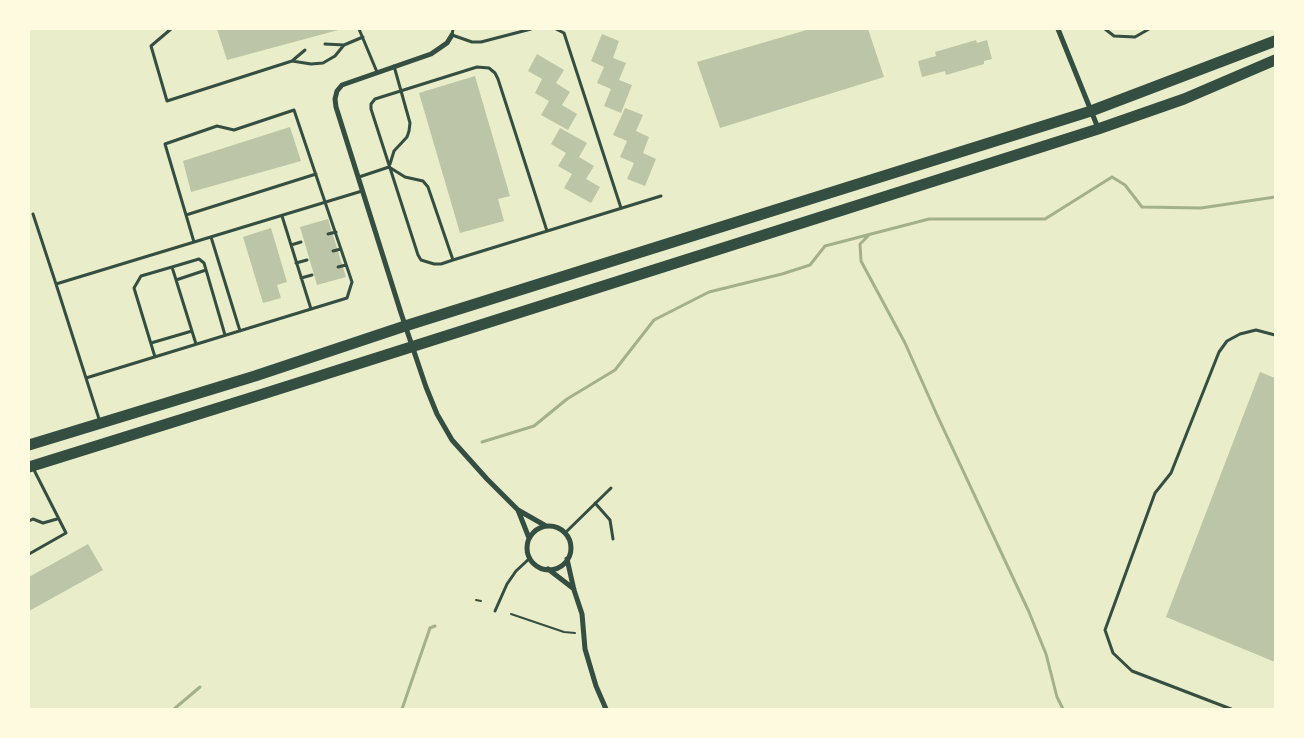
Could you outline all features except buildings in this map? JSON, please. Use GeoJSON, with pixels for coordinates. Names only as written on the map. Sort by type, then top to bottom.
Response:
{"type":"FeatureCollection","features":[{"type":"Feature","properties":{"kind":"main road"},"geometry":{"type":"LineString","coordinates":[[29,446],[1091,111],[1275,41]]}},
{"type":"Feature","properties":{"kind":"main road"},"geometry":{"type":"LineString","coordinates":[[31,466],[1098,129],[1184,99],[1275,60]]}},
{"type":"Feature","properties":{"kind":"street"},"geometry":{"type":"LineString","coordinates":[[1058,29],[1098,129]]}},
{"type":"Feature","properties":{"kind":"street"},"geometry":{"type":"LineString","coordinates":[[453,32],[447,43],[431,54],[342,85],[337,91],[335,98],[336,107],[405,326],[437,414],[452,440],[518,510],[546,526],[560,529],[565,533],[571,546],[567,559],[556,568],[541,568],[530,558],[527,545],[529,538],[539,528],[546,526]]}},
{"type":"Feature","properties":{"kind":"street"},"geometry":{"type":"LineString","coordinates":[[518,510],[529,538]]}},
{"type":"Feature","properties":{"kind":"street"},"geometry":{"type":"LineString","coordinates":[[567,559],[582,614],[585,649],[596,686],[606,709]]}},
{"type":"Feature","properties":{"kind":"street"},"geometry":{"type":"LineString","coordinates":[[548,569],[574,590]]}},
{"type":"Feature","properties":{"kind":"lane"},"geometry":{"type":"LineString","coordinates":[[172,29],[151,46],[167,101],[292,61],[306,50]]}},
{"type":"Feature","properties":{"kind":"lane"},"geometry":{"type":"LineString","coordinates":[[359,29],[377,72]]}},
{"type":"Feature","properties":{"kind":"lane"},"geometry":{"type":"LineString","coordinates":[[453,32],[472,42],[481,42],[531,29]]}},
{"type":"Feature","properties":{"kind":"lane"},"geometry":{"type":"LineString","coordinates":[[556,29],[564,33],[621,208]]}},
{"type":"Feature","properties":{"kind":"lane"},"geometry":{"type":"LineString","coordinates":[[1105,29],[1114,36],[1136,37],[1149,29]]}},
{"type":"Feature","properties":{"kind":"lane"},"geometry":{"type":"LineString","coordinates":[[325,44],[344,45],[363,37]]}},
{"type":"Feature","properties":{"kind":"lane"},"geometry":{"type":"LineString","coordinates":[[292,61],[311,64],[323,63],[335,56],[344,45]]}},
{"type":"Feature","properties":{"kind":"lane"},"geometry":{"type":"LineString","coordinates":[[389,167],[394,151],[407,137],[410,122],[394,66]]}},
{"type":"Feature","properties":{"kind":"lane"},"geometry":{"type":"LineString","coordinates":[[547,232],[498,79],[489,68],[477,67],[374,99],[371,109],[421,260],[441,264],[547,232],[661,196]]}},
{"type":"Feature","properties":{"kind":"lane"},"geometry":{"type":"LineString","coordinates":[[86,378],[347,298],[352,282],[294,110],[234,130],[217,126],[165,144],[194,242]]}},
{"type":"Feature","properties":{"kind":"lane"},"geometry":{"type":"LineString","coordinates":[[358,177],[389,167],[405,177],[423,181],[428,187],[453,260]]}},
{"type":"Feature","properties":{"kind":"lane"},"geometry":{"type":"LineString","coordinates":[[186,216],[316,174]]}},
{"type":"Feature","properties":{"kind":"lane"},"geometry":{"type":"LineString","coordinates":[[56,284],[362,191]]}},
{"type":"Feature","properties":{"kind":"lane"},"geometry":{"type":"LineString","coordinates":[[33,214],[100,424]]}},
{"type":"Feature","properties":{"kind":"lane"},"geometry":{"type":"LineString","coordinates":[[282,216],[311,309]]}},
{"type":"Feature","properties":{"kind":"lane"},"geometry":{"type":"LineString","coordinates":[[328,234],[336,232]]}},
{"type":"Feature","properties":{"kind":"lane"},"geometry":{"type":"LineString","coordinates":[[211,238],[240,331]]}},
{"type":"Feature","properties":{"kind":"lane"},"geometry":{"type":"LineString","coordinates":[[291,245],[301,242]]}},
{"type":"Feature","properties":{"kind":"lane"},"geometry":{"type":"LineString","coordinates":[[333,251],[341,249]]}},
{"type":"Feature","properties":{"kind":"lane"},"geometry":{"type":"LineString","coordinates":[[155,357],[134,288],[141,276],[199,259],[204,263],[225,335]]}},
{"type":"Feature","properties":{"kind":"lane"},"geometry":{"type":"LineString","coordinates":[[296,263],[307,260]]}},
{"type":"Feature","properties":{"kind":"lane"},"geometry":{"type":"LineString","coordinates":[[338,267],[346,265]]}},
{"type":"Feature","properties":{"kind":"lane"},"geometry":{"type":"LineString","coordinates":[[172,267],[196,344]]}},
{"type":"Feature","properties":{"kind":"lane"},"geometry":{"type":"LineString","coordinates":[[176,280],[206,270]]}},
{"type":"Feature","properties":{"kind":"lane"},"geometry":{"type":"LineString","coordinates":[[301,278],[312,275]]}},
{"type":"Feature","properties":{"kind":"lane"},"geometry":{"type":"LineString","coordinates":[[1231,709],[1132,671],[1113,653],[1105,630],[1155,493],[1171,473],[1219,352],[1228,341],[1240,334],[1256,330],[1275,334]]}},
{"type":"Feature","properties":{"kind":"lane"},"geometry":{"type":"LineString","coordinates":[[151,343],[192,331]]}},
{"type":"Feature","properties":{"kind":"lane"},"geometry":{"type":"LineString","coordinates":[[29,554],[66,533],[31,466]]}},
{"type":"Feature","properties":{"kind":"lane"},"geometry":{"type":"LineString","coordinates":[[565,533],[612,488]]}},
{"type":"Feature","properties":{"kind":"lane"},"geometry":{"type":"LineString","coordinates":[[595,503],[610,520],[613,539]]}},
{"type":"Feature","properties":{"kind":"lane"},"geometry":{"type":"LineString","coordinates":[[29,521],[33,519],[43,524],[57,519]]}},
{"type":"Feature","properties":{"kind":"lane"},"geometry":{"type":"LineString","coordinates":[[496,611],[516,571],[530,558]]}},
{"type":"Feature","properties":{"kind":"path"},"geometry":{"type":"LineString","coordinates":[[476,600],[482,601]]}},
{"type":"Feature","properties":{"kind":"path"},"geometry":{"type":"LineString","coordinates":[[512,614],[564,632],[575,633]]}},
{"type":"Feature","properties":{"kind":"waterway"},"geometry":{"type":"LineString","coordinates":[[482,442],[534,426],[567,399],[615,370],[654,320],[709,292],[810,265],[825,246],[929,219],[1045,219],[1112,177],[1125,185],[1142,207],[1201,208],[1275,197]]}},
{"type":"Feature","properties":{"kind":"waterway"},"geometry":{"type":"LineString","coordinates":[[868,236],[860,244],[861,261],[905,343],[1029,612],[1046,654],[1057,697],[1063,709]]}},
{"type":"Feature","properties":{"kind":"waterway"},"geometry":{"type":"LineString","coordinates":[[402,709],[430,628],[435,626]]}},
{"type":"Feature","properties":{"kind":"waterway"},"geometry":{"type":"LineString","coordinates":[[174,709],[200,687]]}}]}
